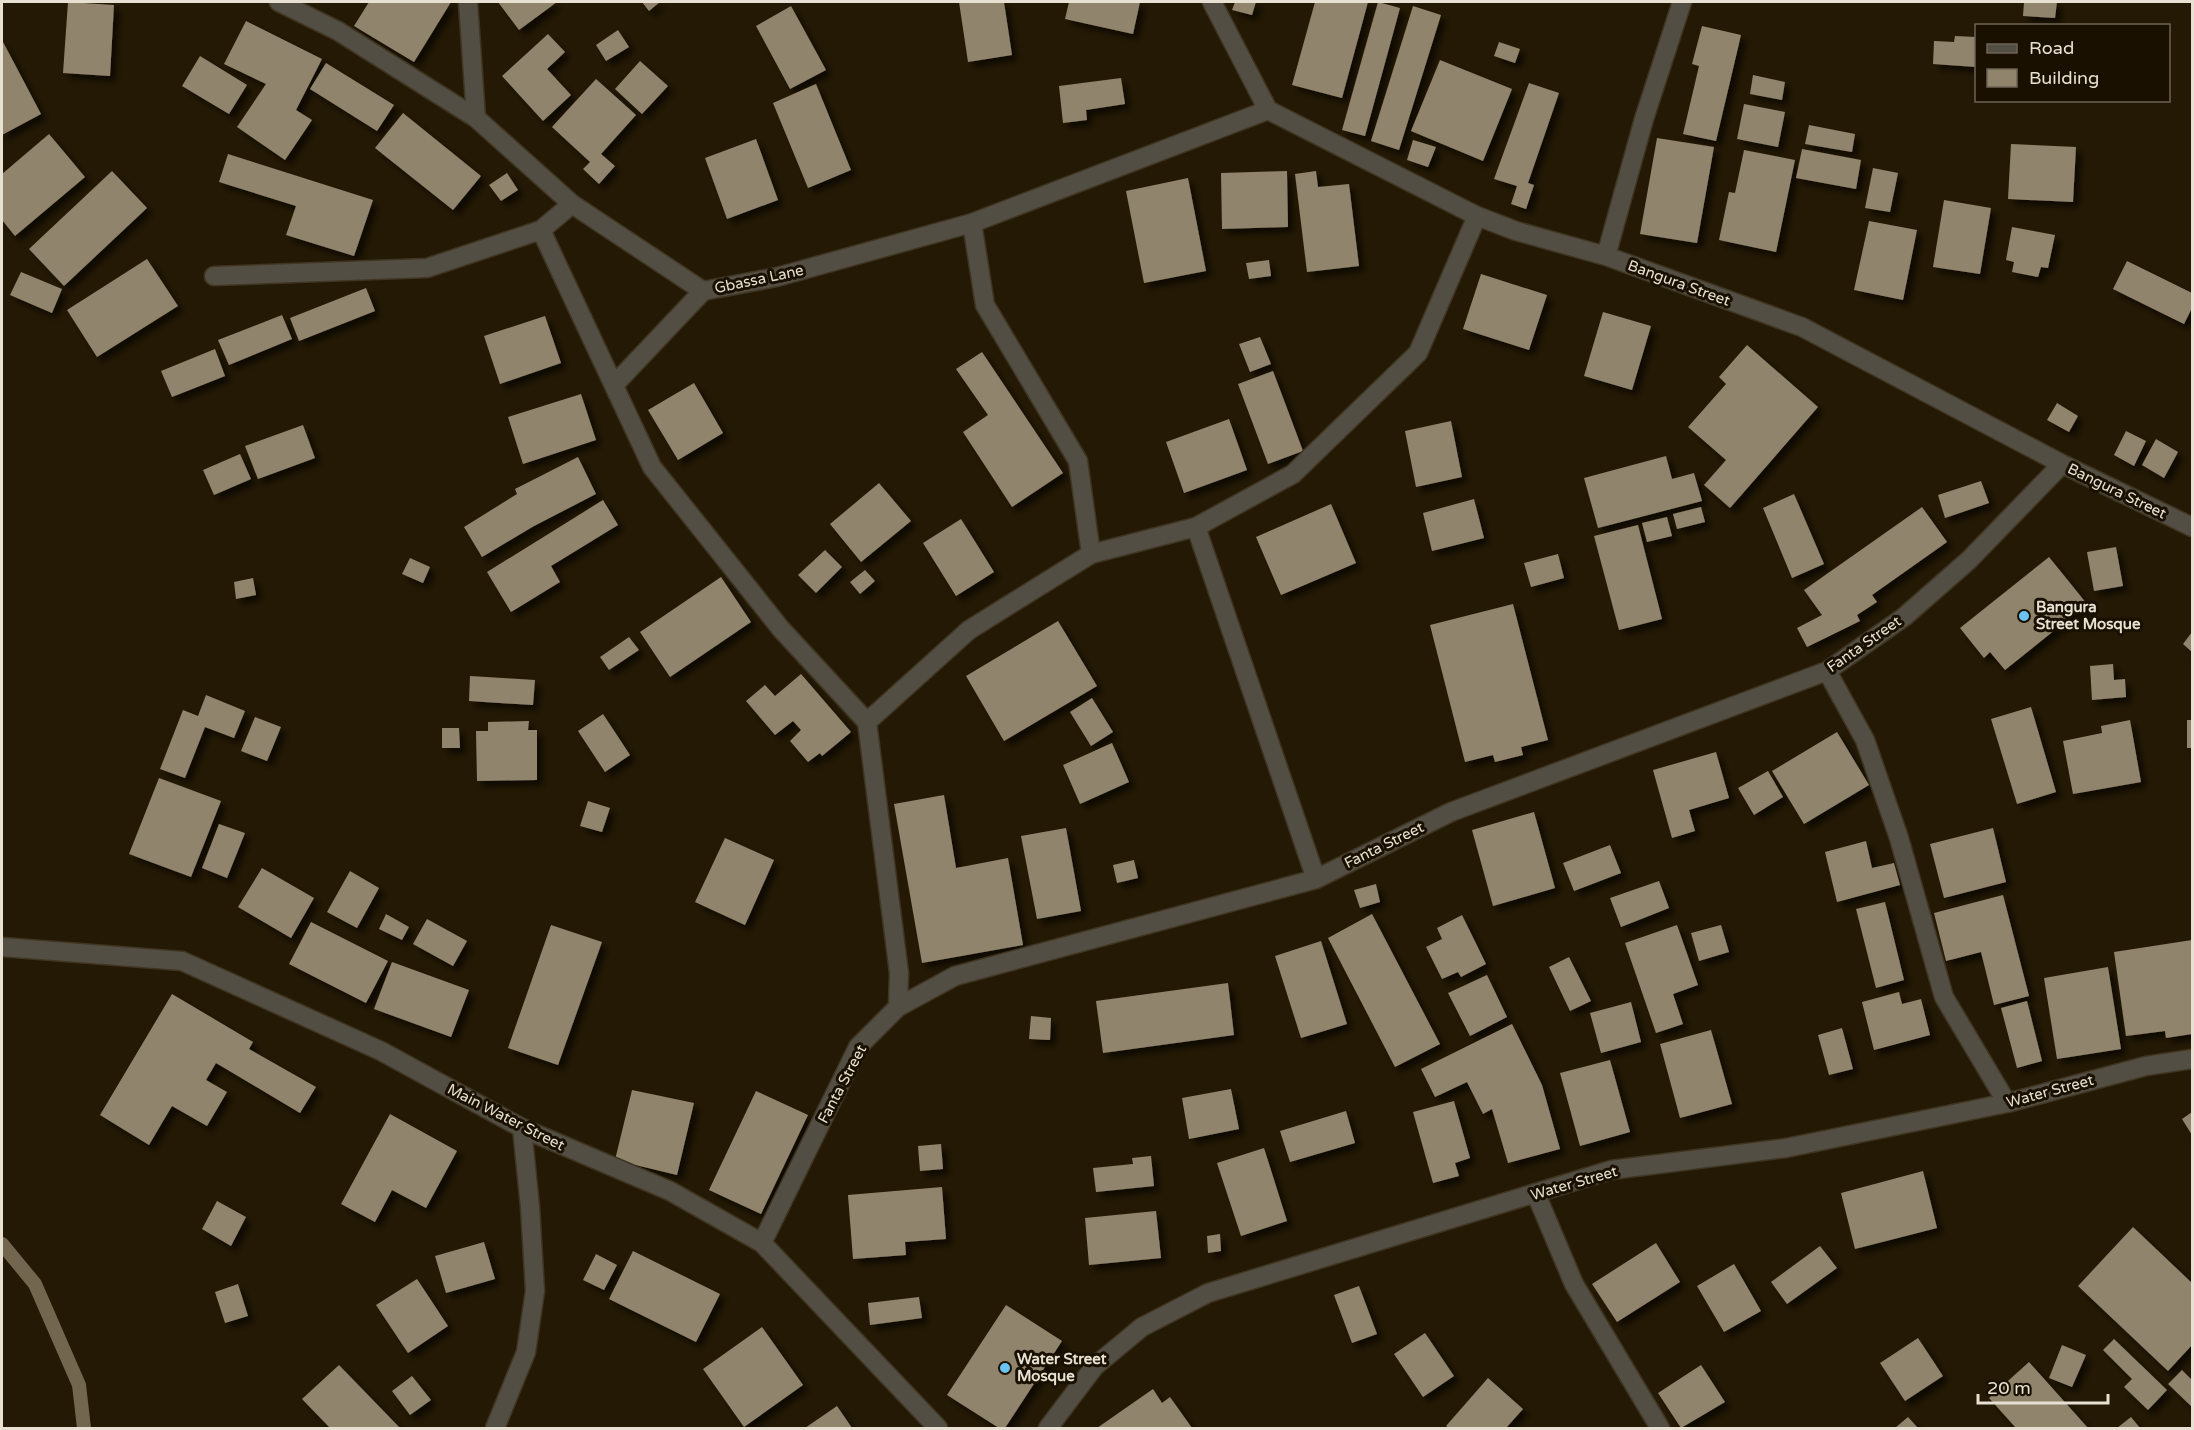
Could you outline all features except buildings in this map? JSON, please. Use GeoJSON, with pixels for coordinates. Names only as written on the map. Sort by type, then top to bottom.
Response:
{"type":"FeatureCollection","features":[{"type":"Feature","properties":{"kind":"street","name":"Gbassa Lane"},"geometry":{"type":"LineString","coordinates":[[279,2],[338,31],[476,118],[572,204],[703,291],[777,277],[972,223],[1268,111]]}},
{"type":"Feature","properties":{"kind":"street"},"geometry":{"type":"LineString","coordinates":[[468,2],[476,118]]}},
{"type":"Feature","properties":{"kind":"street"},"geometry":{"type":"LineString","coordinates":[[1212,2],[1268,111]]}},
{"type":"Feature","properties":{"kind":"street"},"geometry":{"type":"LineString","coordinates":[[1606,256],[1644,119],[1682,2]]}},
{"type":"Feature","properties":{"kind":"street","name":"Bangura Street"},"geometry":{"type":"LineString","coordinates":[[1268,111],[1477,216],[1516,231],[1606,256],[1802,327],[2062,464],[2193,527]]}},
{"type":"Feature","properties":{"kind":"street"},"geometry":{"type":"LineString","coordinates":[[214,276],[427,268],[541,230],[572,204]]}},
{"type":"Feature","properties":{"kind":"street"},"geometry":{"type":"LineString","coordinates":[[867,722],[969,630],[1091,554],[1196,527],[1293,474],[1418,353],[1477,216]]}},
{"type":"Feature","properties":{"kind":"street"},"geometry":{"type":"LineString","coordinates":[[972,223],[985,305],[1078,461],[1091,554]]}},
{"type":"Feature","properties":{"kind":"street"},"geometry":{"type":"LineString","coordinates":[[541,230],[652,467],[781,629],[867,722],[899,973],[898,1007]]}},
{"type":"Feature","properties":{"kind":"street"},"geometry":{"type":"LineString","coordinates":[[614,385],[703,291]]}},
{"type":"Feature","properties":{"kind":"street","name":"Fanta Street"},"geometry":{"type":"LineString","coordinates":[[762,1243],[858,1047],[898,1007],[955,976],[1316,879],[1451,812],[1827,671],[1904,617],[1969,560],[2062,464]]}},
{"type":"Feature","properties":{"kind":"street"},"geometry":{"type":"LineString","coordinates":[[1196,527],[1316,879]]}},
{"type":"Feature","properties":{"kind":"street"},"geometry":{"type":"LineString","coordinates":[[1827,671],[1865,740],[1899,838],[1944,997],[2007,1102]]}},
{"type":"Feature","properties":{"kind":"street","name":"Main Water Street"},"geometry":{"type":"LineString","coordinates":[[2,947],[182,961],[381,1051],[522,1128],[670,1191],[762,1243],[938,1428]]}},
{"type":"Feature","properties":{"kind":"street","name":"Water Street"},"geometry":{"type":"LineString","coordinates":[[1048,1428],[1095,1366],[1142,1326],[1208,1293],[1611,1170],[1786,1148],[2007,1102],[2146,1066],[2193,1059]]}},
{"type":"Feature","properties":{"kind":"street"},"geometry":{"type":"LineString","coordinates":[[495,1428],[526,1352],[535,1291],[522,1128]]}},
{"type":"Feature","properties":{"kind":"street"},"geometry":{"type":"LineString","coordinates":[[1536,1194],[1574,1284],[1660,1428]]}},
{"type":"Feature","properties":{"kind":"waterway"},"geometry":{"type":"LineString","coordinates":[[2,1244],[35,1284],[79,1385],[84,1428]]}},
{"type":"Feature","properties":{"kind":"place","name":"Bangura Street Mosque"},"geometry":{"type":"Point","coordinates":[2024,616]}},
{"type":"Feature","properties":{"kind":"place","name":"Water Street Mosque"},"geometry":{"type":"Point","coordinates":[1005,1368]}}]}
